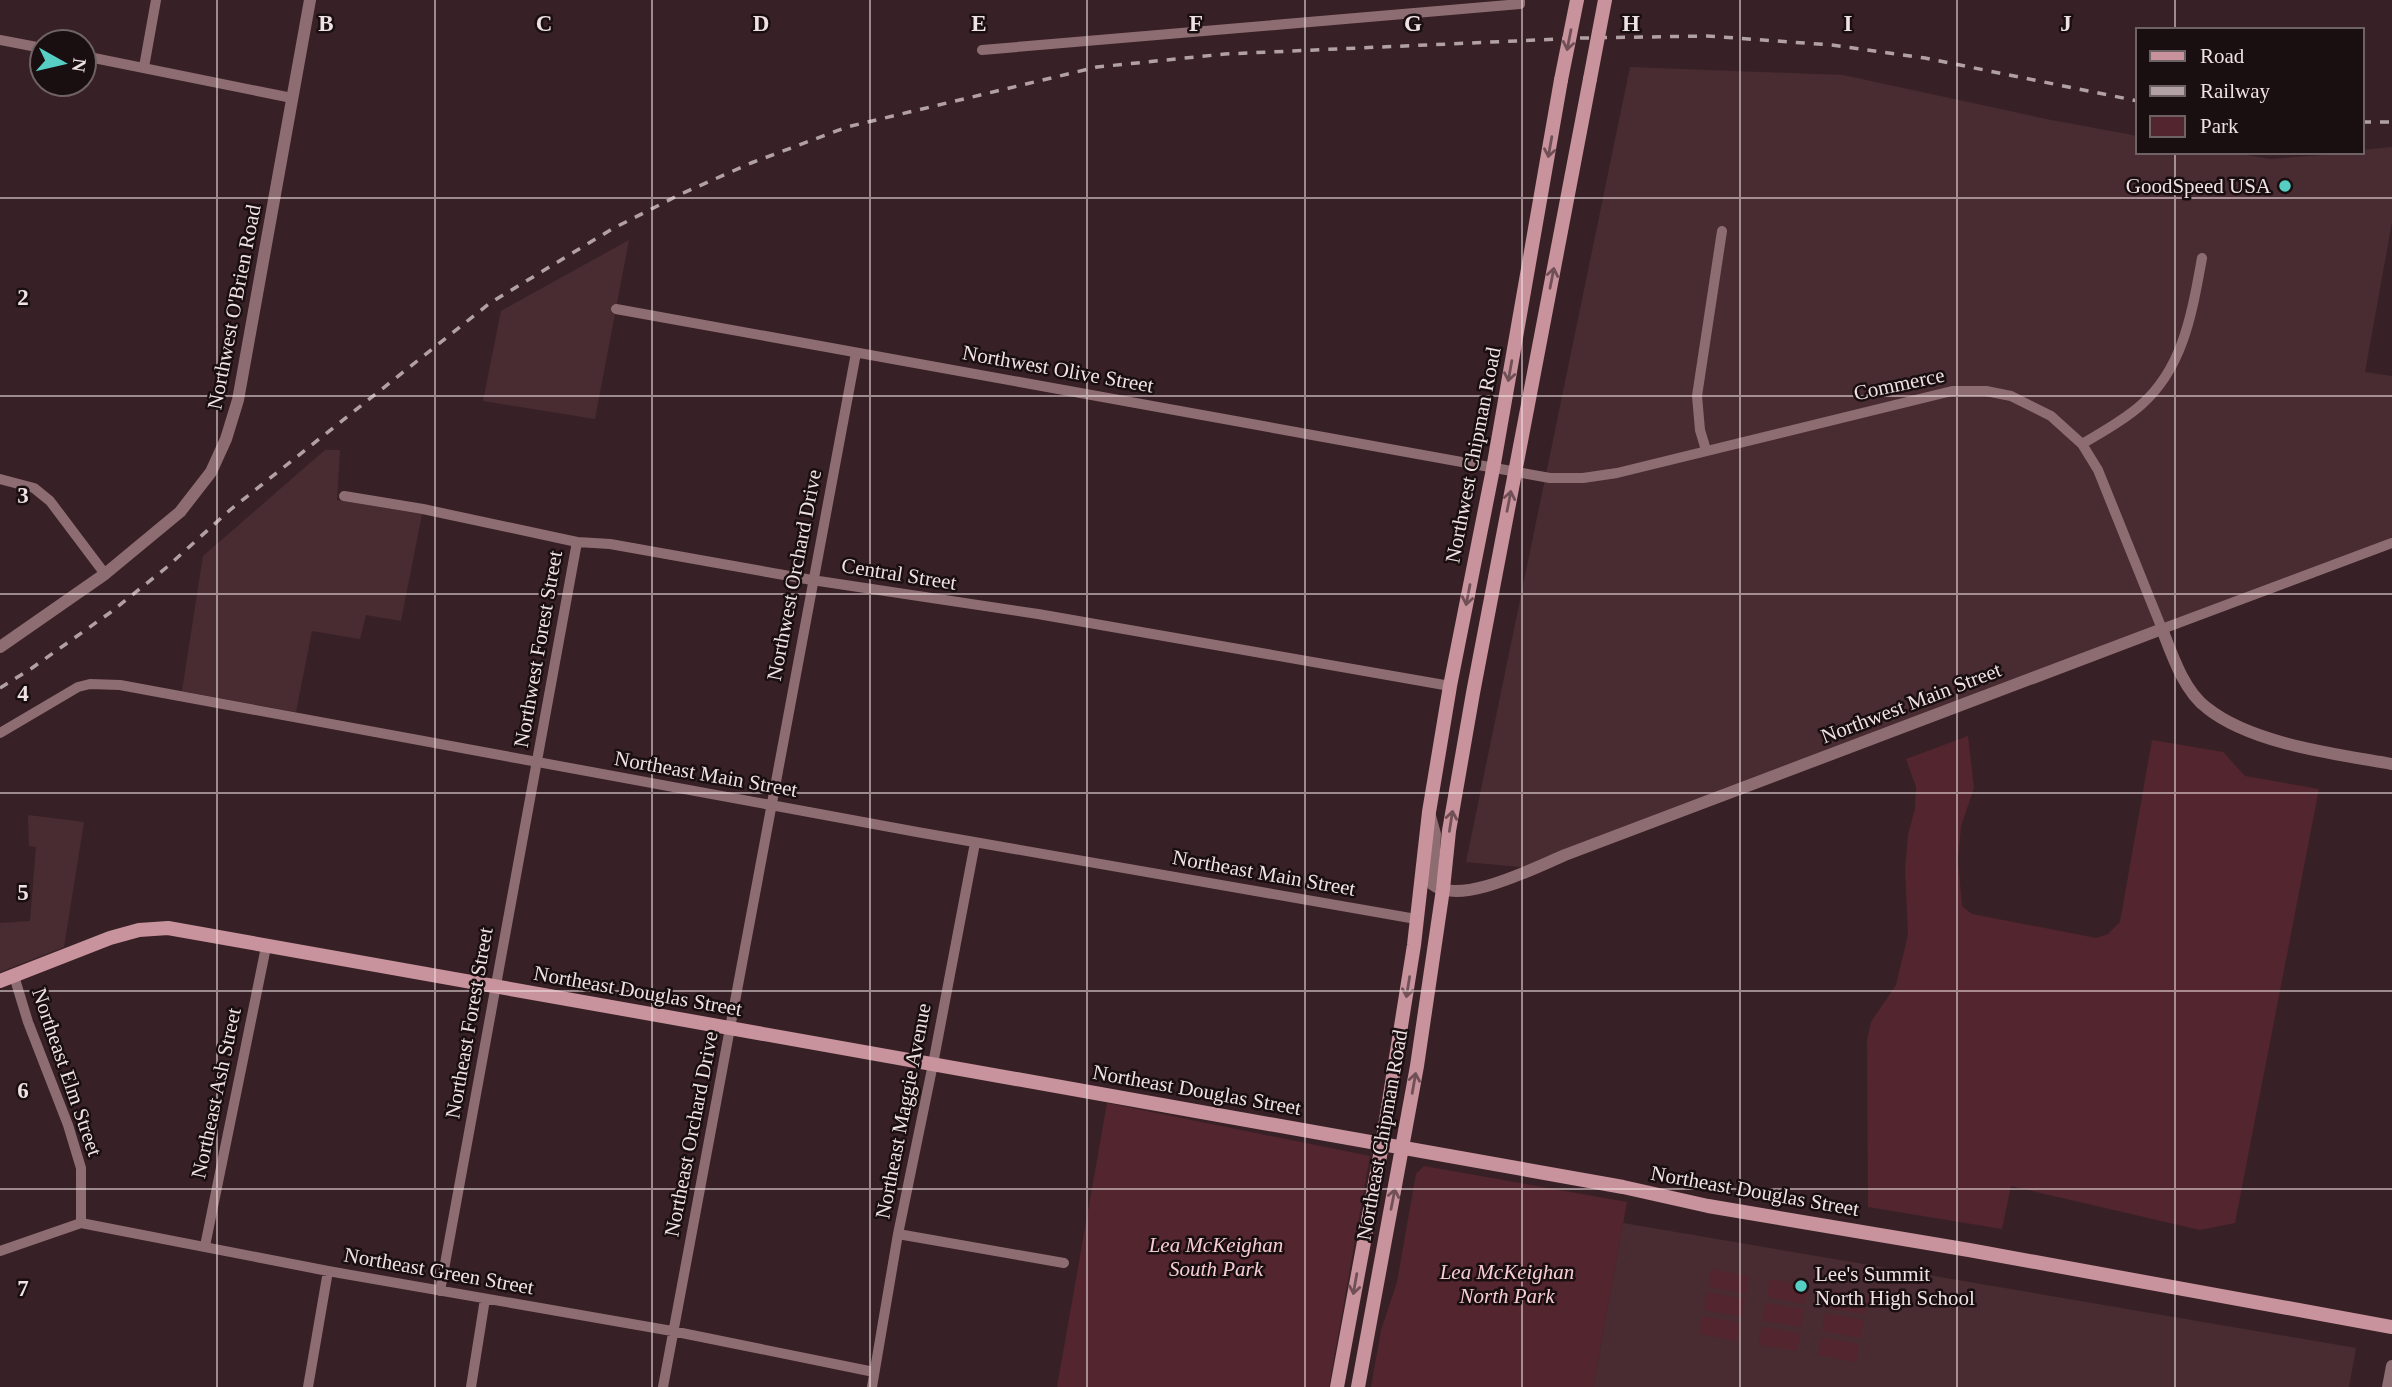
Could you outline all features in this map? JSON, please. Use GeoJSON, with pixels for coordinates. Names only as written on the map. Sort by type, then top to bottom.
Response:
{"type":"FeatureCollection","features":[{"type":"Feature","properties":{"kind":"main road","name":"Northwest Chipman Road"},"geometry":{"type":"LineString","coordinates":[[1416,919],[1429,812],[1450,686],[1493,469],[1577,0]]}},
{"type":"Feature","properties":{"kind":"main road","name":"Northwest Chipman Road"},"geometry":{"type":"LineString","coordinates":[[1443,889],[1453,806],[1605,0]]}},
{"type":"Feature","properties":{"kind":"main road","name":"Northeast Chipman Road"},"geometry":{"type":"LineString","coordinates":[[1358,1387],[1403,1150],[1443,889]]}},
{"type":"Feature","properties":{"kind":"main road","name":"Northeast Chipman Road"},"geometry":{"type":"LineString","coordinates":[[1337,1387],[1382,1145],[1416,919]]}},
{"type":"Feature","properties":{"kind":"main road","name":"Northeast Douglas Street"},"geometry":{"type":"LineString","coordinates":[[7,978],[110,938],[139,930],[168,929],[731,1027],[1403,1150],[1623,1187],[1708,1206],[1969,1250],[2392,1327]]}},
{"type":"Feature","properties":{"kind":"street"},"geometry":{"type":"LineString","coordinates":[[144,67],[156,0]]}},
{"type":"Feature","properties":{"kind":"street","name":"Northwest O'Brien Road"},"geometry":{"type":"LineString","coordinates":[[105,574],[180,512],[211,472],[226,439],[238,400],[310,0]]}},
{"type":"Feature","properties":{"kind":"street"},"geometry":{"type":"LineString","coordinates":[[982,50],[1520,4],[1520,0]]}},
{"type":"Feature","properties":{"kind":"street"},"geometry":{"type":"LineString","coordinates":[[0,40],[28,45]]}},
{"type":"Feature","properties":{"kind":"street"},"geometry":{"type":"LineString","coordinates":[[98,59],[292,98]]}},
{"type":"Feature","properties":{"kind":"street"},"geometry":{"type":"LineString","coordinates":[[1706,450],[1700,430],[1697,396],[1722,231]]}},
{"type":"Feature","properties":{"kind":"street"},"geometry":{"type":"LineString","coordinates":[[2082,444],[2141,406],[2162,384],[2178,357],[2189,326],[2202,258]]}},
{"type":"Feature","properties":{"kind":"street","name":"Northwest Olive Street"},"geometry":{"type":"LineString","coordinates":[[616,309],[1514,472]]}},
{"type":"Feature","properties":{"kind":"street","name":"Northwest Orchard Drive"},"geometry":{"type":"LineString","coordinates":[[771,805],[856,353]]}},
{"type":"Feature","properties":{"kind":"street","name":"Commerce"},"geometry":{"type":"LineString","coordinates":[[1514,472],[1550,478],[1583,478],[1617,473],[1952,391],[1986,391],[2011,396],[2051,416],[2082,444],[2098,470],[2162,629]]}},
{"type":"Feature","properties":{"kind":"street"},"geometry":{"type":"LineString","coordinates":[[0,479],[34,488],[50,501],[105,574],[0,647]]}},
{"type":"Feature","properties":{"kind":"street","name":"Central Street"},"geometry":{"type":"LineString","coordinates":[[344,496],[577,542],[610,544],[812,580],[1038,614],[1450,686]]}},
{"type":"Feature","properties":{"kind":"street","name":"Northwest Forest Street"},"geometry":{"type":"LineString","coordinates":[[536,763],[577,542]]}},
{"type":"Feature","properties":{"kind":"street","name":"Northwest Main Street"},"geometry":{"type":"LineString","coordinates":[[1443,889],[1482,889],[1565,855],[2392,543]]}},
{"type":"Feature","properties":{"kind":"street"},"geometry":{"type":"LineString","coordinates":[[2162,629],[2179,672],[2206,708],[2242,730],[2322,752],[2392,764]]}},
{"type":"Feature","properties":{"kind":"street","name":"Northeast Main Street"},"geometry":{"type":"LineString","coordinates":[[0,733],[78,687],[90,684],[120,685],[975,843],[1416,919]]}},
{"type":"Feature","properties":{"kind":"street","name":"Northeast Forest Street"},"geometry":{"type":"LineString","coordinates":[[440,1291],[536,763]]}},
{"type":"Feature","properties":{"kind":"street","name":"Northeast Orchard Drive"},"geometry":{"type":"LineString","coordinates":[[663,1387],[771,805]]}},
{"type":"Feature","properties":{"kind":"street"},"geometry":{"type":"LineString","coordinates":[[1429,812],[1435,834],[1432,884],[1443,889]]}},
{"type":"Feature","properties":{"kind":"street","name":"Northeast Maggie Avenue"},"geometry":{"type":"LineString","coordinates":[[872,1387],[898,1234],[975,843]]}},
{"type":"Feature","properties":{"kind":"street","name":"Northeast Ash Street"},"geometry":{"type":"LineString","coordinates":[[205,1246],[265,947]]}},
{"type":"Feature","properties":{"kind":"street","name":"Northeast Elm Street"},"geometry":{"type":"LineString","coordinates":[[7,978],[28,1022],[68,1125],[81,1168],[81,1223]]}},
{"type":"Feature","properties":{"kind":"street","name":"Northeast Green Street"},"geometry":{"type":"LineString","coordinates":[[0,1251],[81,1223],[440,1291],[672,1331],[874,1372]]}},
{"type":"Feature","properties":{"kind":"street"},"geometry":{"type":"LineString","coordinates":[[898,1234],[1064,1263]]}},
{"type":"Feature","properties":{"kind":"street"},"geometry":{"type":"LineString","coordinates":[[308,1387],[328,1270]]}},
{"type":"Feature","properties":{"kind":"street"},"geometry":{"type":"LineString","coordinates":[[471,1387],[485,1299]]}},
{"type":"Feature","properties":{"kind":"street"},"geometry":{"type":"LineString","coordinates":[[2389,1387],[2392,1366]]}},
{"type":"Feature","properties":{"kind":"shaded area"},"geometry":{"type":"Polygon","coordinates":[[[1630,67],[1843,75],[2136,136],[2136,154],[2241,154],[2270,159],[2364,154],[2364,150],[2392,147],[2392,222],[2365,372],[2392,376],[2392,547],[1532,868],[1466,862],[1630,67]]]}},
{"type":"Feature","properties":{"kind":"shaded area"},"geometry":{"type":"Polygon","coordinates":[[[629,240],[595,419],[483,401],[501,311],[629,240]]]}},
{"type":"Feature","properties":{"kind":"shaded area"},"geometry":{"type":"Polygon","coordinates":[[[325,450],[340,450],[337,500],[422,514],[401,621],[366,615],[360,639],[312,631],[296,712],[182,691],[203,556],[325,450]]]}},
{"type":"Feature","properties":{"kind":"shaded area"},"geometry":{"type":"Polygon","coordinates":[[[28,815],[84,822],[64,947],[0,972],[0,923],[30,921],[36,847],[29,846],[28,815]]]}},
{"type":"Feature","properties":{"kind":"shaded area","name":"Lee's Summit North High School"},"geometry":{"type":"Polygon","coordinates":[[[1623,1223],[2356,1348],[2349,1387],[1593,1387],[1623,1223]]]}},
{"type":"Feature","properties":{"kind":"green space"},"geometry":{"type":"Polygon","coordinates":[[[1968,736],[1974,788],[1961,826],[1958,861],[1962,906],[1972,914],[2096,938],[2108,934],[2120,922],[2152,740],[2223,752],[2245,776],[2319,789],[2235,1223],[2200,1230],[2011,1186],[2002,1229],[1868,1207],[1867,1040],[1871,1022],[1896,985],[1908,935],[1905,869],[1916,787],[1906,759],[1968,736]]]}},
{"type":"Feature","properties":{"kind":"green space","name":"Lea McKeighan South Park"},"geometry":{"type":"Polygon","coordinates":[[[1107,1103],[1370,1156],[1329,1387],[1057,1387],[1107,1103]]]}},
{"type":"Feature","properties":{"kind":"green space","name":"Lea McKeighan North Park"},"geometry":{"type":"Polygon","coordinates":[[[1424,1166],[1627,1202],[1593,1387],[1371,1387],[1381,1330],[1397,1282],[1416,1174],[1424,1166]]]}},
{"type":"Feature","properties":{"kind":"green space"},"geometry":{"type":"Polygon","coordinates":[[[1711,1269],[1749,1276],[1746,1294],[1708,1287],[1711,1269]]]}},
{"type":"Feature","properties":{"kind":"green space"},"geometry":{"type":"Polygon","coordinates":[[[1770,1279],[1809,1286],[1805,1304],[1767,1297],[1770,1279]]]}},
{"type":"Feature","properties":{"kind":"green space"},"geometry":{"type":"Polygon","coordinates":[[[1829,1290],[1868,1296],[1865,1314],[1826,1308],[1829,1290]]]}},
{"type":"Feature","properties":{"kind":"green space"},"geometry":{"type":"Polygon","coordinates":[[[1707,1292],[1745,1299],[1742,1317],[1704,1310],[1707,1292]]]}},
{"type":"Feature","properties":{"kind":"green space"},"geometry":{"type":"Polygon","coordinates":[[[1765,1303],[1804,1309],[1801,1327],[1762,1321],[1765,1303]]]}},
{"type":"Feature","properties":{"kind":"green space"},"geometry":{"type":"Polygon","coordinates":[[[1825,1313],[1864,1320],[1860,1338],[1822,1331],[1825,1313]]]}},
{"type":"Feature","properties":{"kind":"green space"},"geometry":{"type":"Polygon","coordinates":[[[1702,1316],[1740,1323],[1737,1341],[1699,1334],[1702,1316]]]}},
{"type":"Feature","properties":{"kind":"green space"},"geometry":{"type":"Polygon","coordinates":[[[1762,1327],[1800,1333],[1797,1351],[1758,1345],[1762,1327]]]}},
{"type":"Feature","properties":{"kind":"green space"},"geometry":{"type":"Polygon","coordinates":[[[1821,1337],[1859,1344],[1856,1362],[1818,1355],[1821,1337]]]}},
{"type":"Feature","properties":{"kind":"railway"},"geometry":{"type":"LineString","coordinates":[[0,688],[111,612],[167,567],[230,510],[490,303],[612,229],[681,194],[751,163],[847,127],[1097,67],[1225,54],[1582,38],[1707,36],[1832,45],[1925,58],[2136,101]]}},
{"type":"Feature","properties":{"kind":"railway"},"geometry":{"type":"LineString","coordinates":[[2364,122],[2392,122]]}},
{"type":"Feature","properties":{"kind":"place","name":"GoodSpeed USA"},"geometry":{"type":"Point","coordinates":[2285,186]}},
{"type":"Feature","properties":{"kind":"place","name":"Lee's Summit North High School"},"geometry":{"type":"Point","coordinates":[1801,1286]}}]}
